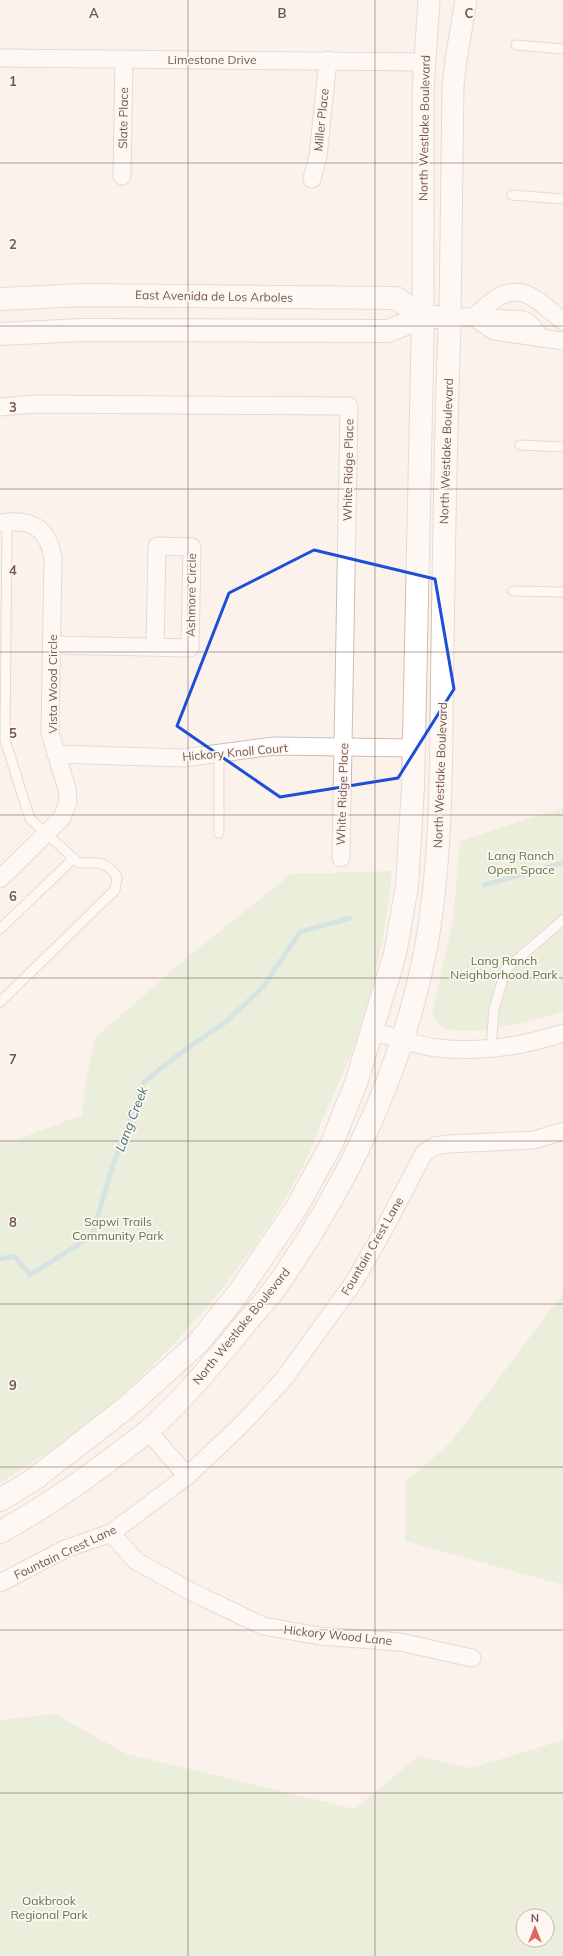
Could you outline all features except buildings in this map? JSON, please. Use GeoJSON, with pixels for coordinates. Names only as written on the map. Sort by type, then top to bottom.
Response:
{"type":"FeatureCollection","features":[{"type":"Feature","properties":{"kind":"main road","name":"East Avenida de Los Arboles"},"geometry":{"type":"LineString","coordinates":[[0,299],[83,295],[396,298],[423,317]]}},
{"type":"Feature","properties":{"kind":"main road"},"geometry":{"type":"LineString","coordinates":[[0,334],[83,330],[388,331],[423,317],[450,317]]}},
{"type":"Feature","properties":{"kind":"main road","name":"North Westlake Boulevard"},"geometry":{"type":"LineString","coordinates":[[0,1500],[33,1480],[127,1407],[198,1342],[236,1296],[297,1207],[332,1143],[357,1080],[395,954],[407,886],[414,748],[423,317]]}},
{"type":"Feature","properties":{"kind":"main road","name":"North Westlake Boulevard"},"geometry":{"type":"LineString","coordinates":[[0,1532],[73,1488],[148,1431],[185,1393],[237,1335],[283,1277],[349,1168],[395,1063],[425,952],[435,879],[441,806],[444,511],[450,317]]}},
{"type":"Feature","properties":{"kind":"street","name":"North Westlake Boulevard"},"geometry":{"type":"LineString","coordinates":[[423,317],[424,62],[429,0]]}},
{"type":"Feature","properties":{"kind":"street","name":"North Westlake Boulevard"},"geometry":{"type":"LineString","coordinates":[[450,317],[453,85],[466,0]]}},
{"type":"Feature","properties":{"kind":"street","name":"Limestone Drive"},"geometry":{"type":"LineString","coordinates":[[0,58],[424,62]]}},
{"type":"Feature","properties":{"kind":"street","name":"Slate Place"},"geometry":{"type":"LineString","coordinates":[[122,176],[124,59]]}},
{"type":"Feature","properties":{"kind":"street","name":"Miller Place"},"geometry":{"type":"LineString","coordinates":[[312,179],[318,156],[328,60]]}},
{"type":"Feature","properties":{"kind":"street"},"geometry":{"type":"LineString","coordinates":[[450,317],[473,317],[482,312],[495,300],[508,293],[530,294],[563,321]]}},
{"type":"Feature","properties":{"kind":"street"},"geometry":{"type":"LineString","coordinates":[[540,336],[545,322],[546,308]]}},
{"type":"Feature","properties":{"kind":"street"},"geometry":{"type":"LineString","coordinates":[[473,317],[494,331],[540,336],[554,341],[563,341]]}},
{"type":"Feature","properties":{"kind":"street","name":"White Ridge Place"},"geometry":{"type":"LineString","coordinates":[[0,407],[34,404],[349,406],[341,858]]}},
{"type":"Feature","properties":{"kind":"street","name":"Vista Wood Circle"},"geometry":{"type":"LineString","coordinates":[[0,879],[62,818],[68,802],[67,789],[50,733],[53,558],[51,546],[44,534],[34,526],[22,521],[4,522]]}},
{"type":"Feature","properties":{"kind":"street","name":"Ashmore Circle"},"geometry":{"type":"LineString","coordinates":[[52,645],[190,648],[192,547],[157,546],[155,647]]}},
{"type":"Feature","properties":{"kind":"street","name":"Hickory Knoll Court"},"geometry":{"type":"LineString","coordinates":[[56,754],[183,758],[274,746],[414,748]]}},
{"type":"Feature","properties":{"kind":"street"},"geometry":{"type":"LineString","coordinates":[[372,1031],[402,1040],[438,1048],[491,1049],[519,1046],[563,1033]]}},
{"type":"Feature","properties":{"kind":"street","name":"Fountain Crest Lane"},"geometry":{"type":"LineString","coordinates":[[0,1583],[65,1549],[111,1533],[187,1476],[241,1425],[283,1380],[354,1282],[382,1233],[424,1153],[435,1146],[448,1144],[534,1140],[563,1131]]}},
{"type":"Feature","properties":{"kind":"street"},"geometry":{"type":"LineString","coordinates":[[148,1431],[187,1476]]}},
{"type":"Feature","properties":{"kind":"street","name":"Hickory Wood Lane"},"geometry":{"type":"LineString","coordinates":[[111,1533],[136,1561],[192,1592],[263,1626],[320,1636],[400,1642],[472,1658]]}},
{"type":"Feature","properties":{"kind":"lane"},"geometry":{"type":"LineString","coordinates":[[516,45],[563,49]]}},
{"type":"Feature","properties":{"kind":"lane"},"geometry":{"type":"LineString","coordinates":[[512,195],[563,199]]}},
{"type":"Feature","properties":{"kind":"lane"},"geometry":{"type":"LineString","coordinates":[[520,445],[563,446]]}},
{"type":"Feature","properties":{"kind":"lane"},"geometry":{"type":"LineString","coordinates":[[0,1002],[115,890],[117,877],[110,867],[103,864],[79,863],[30,819],[5,740],[4,522]]}},
{"type":"Feature","properties":{"kind":"lane"},"geometry":{"type":"LineString","coordinates":[[513,591],[563,592]]}},
{"type":"Feature","properties":{"kind":"lane"},"geometry":{"type":"LineString","coordinates":[[219,753],[219,833]]}},
{"type":"Feature","properties":{"kind":"lane"},"geometry":{"type":"LineString","coordinates":[[0,929],[74,858]]}},
{"type":"Feature","properties":{"kind":"lane"},"geometry":{"type":"LineString","coordinates":[[491,1049],[494,1009],[506,969],[563,920]]}},
{"type":"Feature","properties":{"kind":"highlighted area"},"geometry":{"type":"Polygon","coordinates":[[[314,550],[435,579],[454,689],[398,778],[280,797],[177,726],[229,593],[314,550]]]}},
{"type":"Feature","properties":{"kind":"green space","name":"Lang Ranch Neighborhood Park"},"geometry":{"type":"Polygon","coordinates":[[[563,808],[563,1011],[537,1019],[481,1030],[449,1030],[439,1025],[432,1014],[453,920],[460,841],[563,808]]]}},
{"type":"Feature","properties":{"kind":"green space","name":"Sapwi Trails Community Park"},"geometry":{"type":"Polygon","coordinates":[[[392,871],[378,964],[359,1033],[308,1156],[270,1223],[223,1288],[197,1319],[142,1376],[102,1413],[44,1455],[0,1483],[0,1140],[16,1140],[82,1115],[85,1085],[95,1038],[190,955],[291,874],[392,871]]]}},
{"type":"Feature","properties":{"kind":"green space"},"geometry":{"type":"Polygon","coordinates":[[[563,1293],[563,1585],[405,1541],[406,1482],[451,1442],[563,1293]]]}},
{"type":"Feature","properties":{"kind":"green space","name":"Oakbrook Regional Park"},"geometry":{"type":"Polygon","coordinates":[[[55,1714],[127,1754],[355,1809],[418,1756],[471,1768],[563,1740],[563,1956],[0,1956],[0,1720],[55,1714]]]}},
{"type":"Feature","properties":{"kind":"waterway","name":"Lang Creek"},"geometry":{"type":"LineString","coordinates":[[484,885],[563,863]]}},
{"type":"Feature","properties":{"kind":"waterway","name":"Lang Creek"},"geometry":{"type":"LineString","coordinates":[[0,1259],[14,1256],[30,1275],[92,1236],[113,1165],[144,1082],[182,1052],[227,1021],[263,987],[300,932],[350,918]]}},
{"type":"Feature","properties":{"kind":"park label","name":"Lang Ranch Open Space"},"geometry":{"type":"Point","coordinates":[521,862]}}]}
